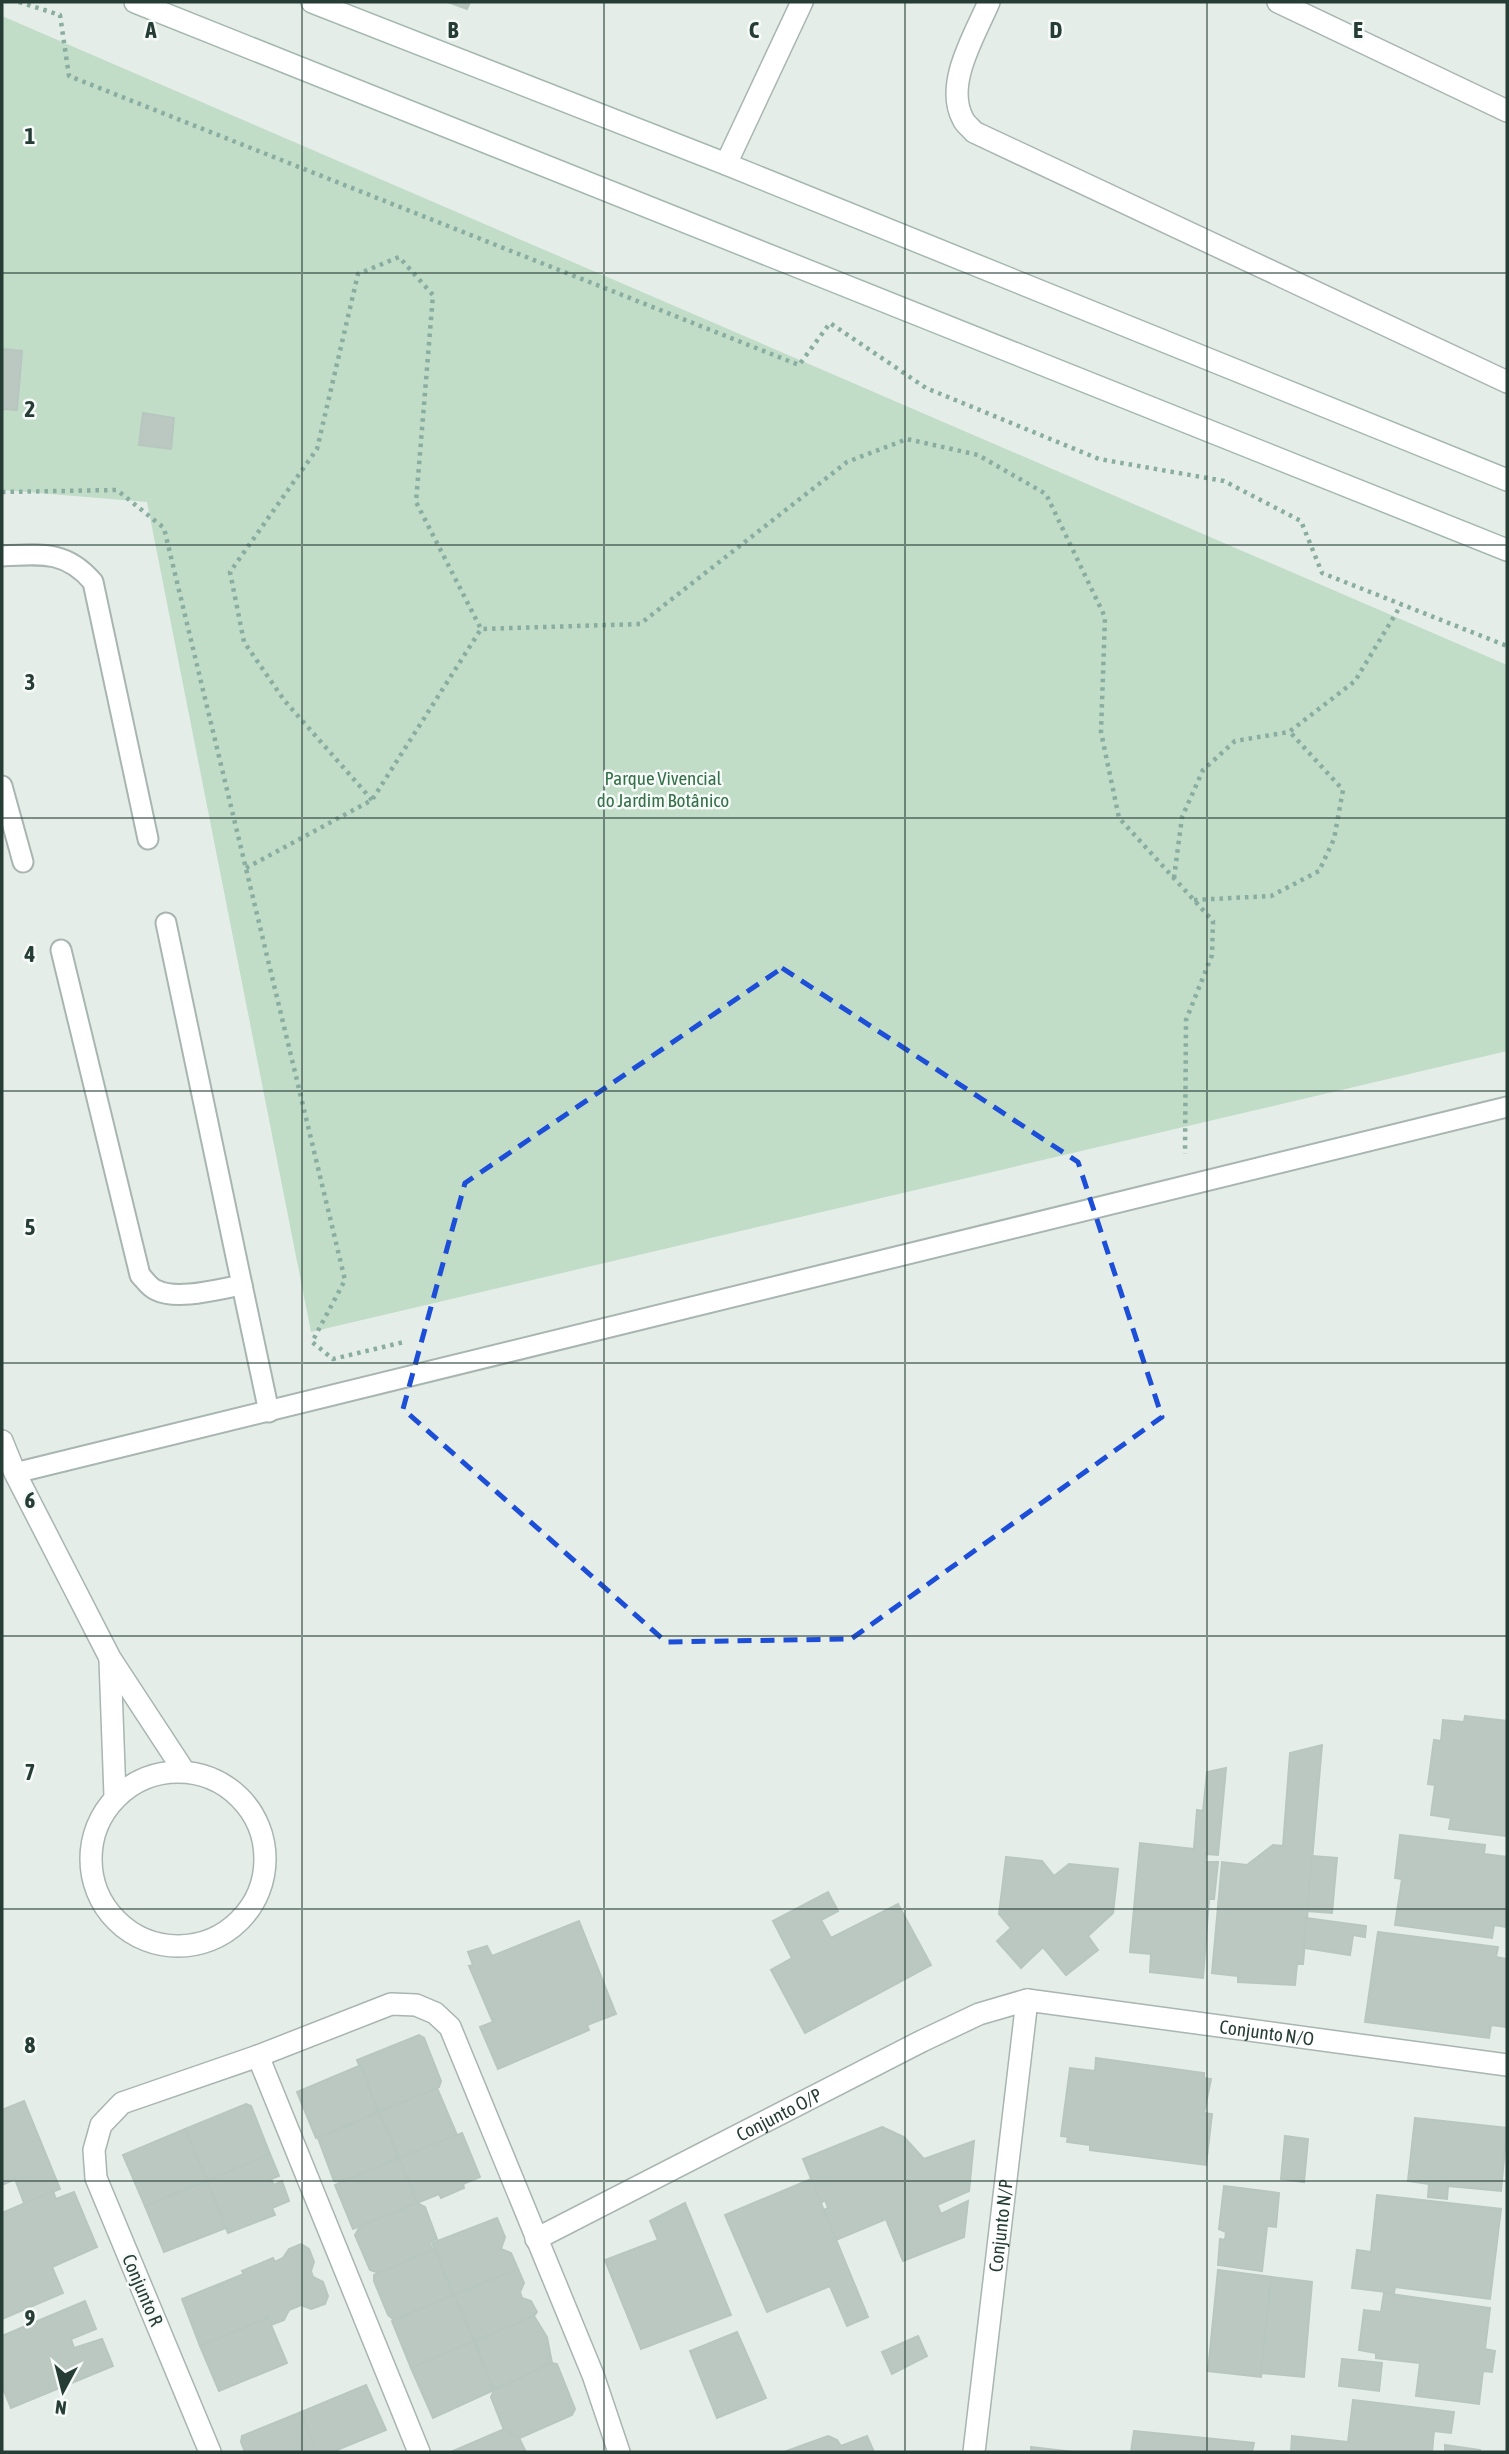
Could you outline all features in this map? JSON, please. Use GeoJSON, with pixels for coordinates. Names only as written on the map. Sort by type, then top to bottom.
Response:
{"type":"FeatureCollection","features":[{"type":"Feature","properties":{"kind":"street"},"geometry":{"type":"LineString","coordinates":[[135,2],[1507,550]]}},
{"type":"Feature","properties":{"kind":"street"},"geometry":{"type":"LineString","coordinates":[[312,2],[726,164],[1507,480]]}},
{"type":"Feature","properties":{"kind":"street"},"geometry":{"type":"LineString","coordinates":[[726,164],[802,2]]}},
{"type":"Feature","properties":{"kind":"street"},"geometry":{"type":"LineString","coordinates":[[989,2],[957,77],[956,96],[963,119],[974,132],[1507,382]]}},
{"type":"Feature","properties":{"kind":"street"},"geometry":{"type":"LineString","coordinates":[[1278,2],[1507,111]]}},
{"type":"Feature","properties":{"kind":"street"},"geometry":{"type":"LineString","coordinates":[[2,1441],[15,1473],[110,1658],[184,1771]]}},
{"type":"Feature","properties":{"kind":"street"},"geometry":{"type":"LineString","coordinates":[[110,1658],[115,1796]]}},
{"type":"Feature","properties":{"kind":"street"},"geometry":{"type":"LineString","coordinates":[[184,1771],[213,1778],[238,1794],[257,1818],[266,1846],[265,1875],[254,1903],[235,1926],[209,1941],[180,1946],[150,1942],[124,1928],[104,1906],[92,1879],[90,1849],[98,1821],[115,1796],[147,1776],[184,1771]]}},
{"type":"Feature","properties":{"kind":"street","name":"Conjunto N/O"},"geometry":{"type":"LineString","coordinates":[[1027,2000],[1507,2065]]}},
{"type":"Feature","properties":{"kind":"street","name":"Conjunto O/P"},"geometry":{"type":"LineString","coordinates":[[536,2239],[922,2041],[979,2014],[1027,2000]]}},
{"type":"Feature","properties":{"kind":"street","name":"Conjunto N/P"},"geometry":{"type":"LineString","coordinates":[[974,2452],[1027,2000]]}},
{"type":"Feature","properties":{"kind":"street"},"geometry":{"type":"LineString","coordinates":[[419,2452],[258,2056],[391,2004],[416,2006],[435,2013],[450,2027],[593,2375],[619,2452]]}},
{"type":"Feature","properties":{"kind":"street","name":"Conjunto R"},"geometry":{"type":"LineString","coordinates":[[211,2452],[96,2178],[94,2150],[102,2125],[122,2103],[258,2056]]}},
{"type":"Feature","properties":{"kind":"lane"},"geometry":{"type":"LineString","coordinates":[[2,556],[43,553],[65,559],[80,568],[93,582],[148,839]]}},
{"type":"Feature","properties":{"kind":"lane"},"geometry":{"type":"LineString","coordinates":[[2,786],[23,862]]}},
{"type":"Feature","properties":{"kind":"lane"},"geometry":{"type":"LineString","coordinates":[[166,923],[269,1412]]}},
{"type":"Feature","properties":{"kind":"lane"},"geometry":{"type":"LineString","coordinates":[[61,950],[140,1275],[158,1292],[170,1294],[205,1292],[242,1285]]}},
{"type":"Feature","properties":{"kind":"lane"},"geometry":{"type":"LineString","coordinates":[[15,1473],[1507,1107]]}},
{"type":"Feature","properties":{"kind":"path"},"geometry":{"type":"LineString","coordinates":[[19,2],[60,15],[69,76],[799,365],[831,323],[926,388],[1098,459],[1224,481],[1301,521],[1322,573],[1507,646]]}},
{"type":"Feature","properties":{"kind":"path"},"geometry":{"type":"LineString","coordinates":[[372,800],[284,700],[244,642],[230,572],[317,449],[358,274],[399,257],[433,295],[416,502],[481,629]]}},
{"type":"Feature","properties":{"kind":"path"},"geometry":{"type":"LineString","coordinates":[[481,629],[640,624],[847,463],[907,439],[978,455],[1046,494],[1105,617],[1101,732],[1119,818],[1213,921],[1212,955],[1186,1020],[1185,1154],[1198,1151]]}},
{"type":"Feature","properties":{"kind":"path"},"geometry":{"type":"LineString","coordinates":[[2,492],[117,490],[164,528],[345,1280],[312,1342],[333,1359],[414,1340]]}},
{"type":"Feature","properties":{"kind":"path"},"geometry":{"type":"LineString","coordinates":[[1174,878],[1182,817],[1203,770],[1235,741],[1289,732],[1354,681],[1401,604]]}},
{"type":"Feature","properties":{"kind":"path"},"geometry":{"type":"LineString","coordinates":[[246,868],[372,800],[481,629]]}},
{"type":"Feature","properties":{"kind":"path"},"geometry":{"type":"LineString","coordinates":[[1193,900],[1270,897],[1319,871],[1334,839],[1343,790],[1289,732]]}},
{"type":"Feature","properties":{"kind":"highlighted area"},"geometry":{"type":"Polygon","coordinates":[[[782,968],[1078,1162],[1162,1417],[851,1639],[666,1642],[403,1409],[465,1183],[782,968]]]}},
{"type":"Feature","properties":{"kind":"green space","name":"Parque Vivencial do Jardim Botânico"},"geometry":{"type":"Polygon","coordinates":[[[2,16],[1507,665],[1507,1051],[311,1332],[147,502],[2,490],[2,16]]]}},
{"type":"Feature","properties":{"kind":"building"},"geometry":{"type":"Polygon","coordinates":[[[448,2],[470,2],[467,9],[448,2]]]}},
{"type":"Feature","properties":{"kind":"building"},"geometry":{"type":"Polygon","coordinates":[[[2,349],[22,351],[17,410],[2,409],[2,349]]]}},
{"type":"Feature","properties":{"kind":"building"},"geometry":{"type":"Polygon","coordinates":[[[143,413],[174,418],[171,449],[139,445],[143,413]]]}},
{"type":"Feature","properties":{"kind":"building"},"geometry":{"type":"Polygon","coordinates":[[[1465,1716],[1507,1721],[1507,1836],[1449,1829],[1451,1818],[1431,1815],[1435,1785],[1428,1784],[1434,1740],[1441,1741],[1443,1720],[1464,1722],[1465,1716]]]}},
{"type":"Feature","properties":{"kind":"building"},"geometry":{"type":"Polygon","coordinates":[[[1322,1745],[1303,1964],[1297,1964],[1295,1985],[1238,1982],[1238,1976],[1212,1973],[1222,1862],[1247,1865],[1273,1845],[1283,1846],[1290,1753],[1322,1745]]]}},
{"type":"Feature","properties":{"kind":"building"},"geometry":{"type":"Polygon","coordinates":[[[1226,1768],[1218,1855],[1206,1854],[1205,1862],[1218,1862],[1214,1899],[1209,1899],[1203,1978],[1150,1972],[1151,1954],[1130,1952],[1140,1843],[1194,1849],[1197,1810],[1203,1811],[1207,1772],[1226,1768]]]}},
{"type":"Feature","properties":{"kind":"building"},"geometry":{"type":"Polygon","coordinates":[[[1400,1835],[1485,1845],[1484,1854],[1507,1857],[1507,1927],[1494,1925],[1492,1938],[1395,1925],[1402,1879],[1395,1878],[1400,1835]]]}},
{"type":"Feature","properties":{"kind":"building"},"geometry":{"type":"Polygon","coordinates":[[[1312,1856],[1337,1858],[1332,1913],[1307,1911],[1312,1856]]]}},
{"type":"Feature","properties":{"kind":"building"},"geometry":{"type":"Polygon","coordinates":[[[1006,1857],[1042,1861],[1054,1876],[1069,1864],[1118,1869],[1113,1913],[1088,1936],[1098,1950],[1066,1975],[1043,1947],[1021,1968],[997,1941],[1011,1928],[999,1914],[1006,1857]]]}},
{"type":"Feature","properties":{"kind":"building"},"geometry":{"type":"Polygon","coordinates":[[[828,1892],[838,1911],[821,1920],[831,1938],[898,1904],[931,1965],[805,2033],[771,1970],[792,1958],[773,1921],[828,1892]]]}},
{"type":"Feature","properties":{"kind":"building"},"geometry":{"type":"Polygon","coordinates":[[[1306,1918],[1366,1926],[1365,1937],[1353,1935],[1350,1955],[1304,1948],[1306,1918]]]}},
{"type":"Feature","properties":{"kind":"building"},"geometry":{"type":"Polygon","coordinates":[[[579,1921],[616,2014],[587,2025],[589,2030],[498,2069],[480,2027],[493,2022],[469,1966],[473,1965],[468,1952],[487,1946],[492,1956],[579,1921]]]}},
{"type":"Feature","properties":{"kind":"building"},"geometry":{"type":"Polygon","coordinates":[[[1378,1932],[1498,1947],[1496,1957],[1507,1959],[1507,2027],[1491,2025],[1489,2038],[1365,2022],[1378,1932]]]}},
{"type":"Feature","properties":{"kind":"building"},"geometry":{"type":"Polygon","coordinates":[[[419,2035],[424,2038],[441,2081],[439,2087],[378,2112],[357,2060],[419,2035]]]}},
{"type":"Feature","properties":{"kind":"building"},"geometry":{"type":"Polygon","coordinates":[[[1096,2058],[1204,2073],[1204,2078],[1211,2079],[1204,2113],[1212,2114],[1206,2165],[1090,2150],[1090,2145],[1067,2142],[1068,2137],[1061,2136],[1070,2068],[1095,2071],[1096,2058]]]}},
{"type":"Feature","properties":{"kind":"building"},"geometry":{"type":"Polygon","coordinates":[[[361,2065],[378,2112],[316,2138],[297,2092],[361,2065]]]}},
{"type":"Feature","properties":{"kind":"building"},"geometry":{"type":"Polygon","coordinates":[[[437,2088],[457,2135],[399,2158],[379,2112],[437,2088]]]}},
{"type":"Feature","properties":{"kind":"building"},"geometry":{"type":"Polygon","coordinates":[[[24,2101],[60,2189],[24,2203],[15,2179],[2,2185],[2,2110],[24,2101]]]}},
{"type":"Feature","properties":{"kind":"building"},"geometry":{"type":"Polygon","coordinates":[[[246,2104],[251,2106],[270,2154],[207,2181],[185,2129],[246,2104]]]}},
{"type":"Feature","properties":{"kind":"building"},"geometry":{"type":"Polygon","coordinates":[[[379,2112],[399,2158],[342,2182],[334,2181],[318,2138],[379,2112]]]}},
{"type":"Feature","properties":{"kind":"building"},"geometry":{"type":"Polygon","coordinates":[[[1415,2118],[1507,2128],[1501,2191],[1448,2186],[1447,2199],[1428,2197],[1429,2184],[1408,2181],[1415,2118]]]}},
{"type":"Feature","properties":{"kind":"building"},"geometry":{"type":"Polygon","coordinates":[[[882,2127],[904,2137],[924,2159],[974,2141],[969,2191],[937,2205],[941,2214],[968,2201],[964,2237],[903,2261],[886,2219],[836,2240],[824,2210],[828,2208],[825,2200],[821,2203],[803,2159],[882,2127]]]}},
{"type":"Feature","properties":{"kind":"building"},"geometry":{"type":"Polygon","coordinates":[[[185,2129],[207,2181],[145,2206],[123,2155],[185,2129]]]}},
{"type":"Feature","properties":{"kind":"building"},"geometry":{"type":"Polygon","coordinates":[[[462,2133],[480,2177],[441,2198],[439,2194],[417,2203],[399,2158],[462,2133]]]}},
{"type":"Feature","properties":{"kind":"building"},"geometry":{"type":"Polygon","coordinates":[[[1285,2136],[1308,2139],[1304,2182],[1281,2179],[1285,2136]]]}},
{"type":"Feature","properties":{"kind":"building"},"geometry":{"type":"Polygon","coordinates":[[[270,2154],[279,2176],[271,2179],[274,2185],[282,2181],[289,2201],[272,2208],[275,2215],[228,2233],[207,2181],[270,2154]]]}},
{"type":"Feature","properties":{"kind":"building"},"geometry":{"type":"Polygon","coordinates":[[[399,2158],[417,2203],[353,2229],[335,2185],[399,2158]]]}},
{"type":"Feature","properties":{"kind":"building"},"geometry":{"type":"Polygon","coordinates":[[[811,2179],[868,2317],[847,2326],[830,2286],[767,2312],[725,2215],[811,2179]]]}},
{"type":"Feature","properties":{"kind":"building"},"geometry":{"type":"Polygon","coordinates":[[[207,2181],[226,2228],[164,2252],[145,2206],[207,2181]]]}},
{"type":"Feature","properties":{"kind":"building"},"geometry":{"type":"Polygon","coordinates":[[[1224,2186],[1279,2193],[1276,2227],[1267,2226],[1262,2271],[1218,2265],[1220,2239],[1225,2240],[1226,2232],[1219,2229],[1224,2186]]]}},
{"type":"Feature","properties":{"kind":"building"},"geometry":{"type":"Polygon","coordinates":[[[53,2191],[56,2199],[74,2192],[97,2247],[52,2267],[63,2293],[2,2319],[2,2213],[53,2191]]]}},
{"type":"Feature","properties":{"kind":"building"},"geometry":{"type":"Polygon","coordinates":[[[1377,2195],[1501,2209],[1490,2299],[1395,2287],[1394,2293],[1352,2288],[1357,2250],[1371,2252],[1377,2195]]]}},
{"type":"Feature","properties":{"kind":"building"},"geometry":{"type":"Polygon","coordinates":[[[417,2203],[425,2207],[437,2239],[429,2242],[433,2251],[379,2273],[370,2270],[355,2235],[360,2226],[417,2203]]]}},
{"type":"Feature","properties":{"kind":"building"},"geometry":{"type":"Polygon","coordinates":[[[685,2203],[731,2315],[641,2349],[605,2260],[658,2240],[650,2221],[685,2203]]]}},
{"type":"Feature","properties":{"kind":"building"},"geometry":{"type":"Polygon","coordinates":[[[497,2218],[505,2237],[501,2249],[511,2253],[518,2269],[453,2295],[432,2243],[497,2218]]]}},
{"type":"Feature","properties":{"kind":"building"},"geometry":{"type":"Polygon","coordinates":[[[301,2244],[309,2249],[314,2262],[311,2271],[313,2277],[323,2282],[328,2296],[325,2304],[311,2309],[301,2305],[289,2310],[284,2320],[271,2325],[268,2318],[200,2346],[182,2299],[244,2274],[242,2271],[273,2258],[275,2262],[283,2258],[289,2249],[301,2244]]]}},
{"type":"Feature","properties":{"kind":"building"},"geometry":{"type":"Polygon","coordinates":[[[435,2249],[453,2295],[394,2320],[388,2315],[374,2275],[435,2249]]]}},
{"type":"Feature","properties":{"kind":"building"},"geometry":{"type":"Polygon","coordinates":[[[518,2269],[524,2283],[520,2292],[522,2298],[531,2301],[537,2312],[534,2316],[474,2341],[454,2295],[518,2269]]]}},
{"type":"Feature","properties":{"kind":"building"},"geometry":{"type":"Polygon","coordinates":[[[1218,2270],[1271,2277],[1261,2377],[1208,2371],[1218,2270]]]}},
{"type":"Feature","properties":{"kind":"building"},"geometry":{"type":"Polygon","coordinates":[[[1271,2277],[1312,2282],[1304,2377],[1261,2373],[1271,2277]]]}},
{"type":"Feature","properties":{"kind":"building"},"geometry":{"type":"Polygon","coordinates":[[[1384,2293],[1490,2308],[1485,2349],[1495,2351],[1492,2372],[1483,2371],[1479,2404],[1416,2396],[1420,2363],[1376,2358],[1376,2353],[1359,2350],[1364,2310],[1381,2312],[1384,2293]]]}},
{"type":"Feature","properties":{"kind":"building"},"geometry":{"type":"Polygon","coordinates":[[[454,2295],[474,2341],[411,2368],[392,2321],[454,2295]]]}},
{"type":"Feature","properties":{"kind":"building"},"geometry":{"type":"Polygon","coordinates":[[[85,2301],[96,2329],[71,2339],[74,2348],[102,2339],[113,2366],[11,2408],[2,2386],[2,2336],[85,2301]]]}},
{"type":"Feature","properties":{"kind":"building"},"geometry":{"type":"Polygon","coordinates":[[[534,2316],[547,2337],[552,2363],[494,2390],[474,2341],[534,2316]]]}},
{"type":"Feature","properties":{"kind":"building"},"geometry":{"type":"Polygon","coordinates":[[[268,2318],[287,2363],[219,2391],[200,2346],[268,2318]]]}},
{"type":"Feature","properties":{"kind":"building"},"geometry":{"type":"Polygon","coordinates":[[[737,2332],[766,2398],[717,2418],[690,2351],[737,2332]]]}},
{"type":"Feature","properties":{"kind":"building"},"geometry":{"type":"Polygon","coordinates":[[[918,2336],[927,2356],[892,2374],[882,2352],[918,2336]]]}},
{"type":"Feature","properties":{"kind":"building"},"geometry":{"type":"Polygon","coordinates":[[[474,2341],[494,2390],[433,2418],[411,2368],[474,2341]]]}},
{"type":"Feature","properties":{"kind":"building"},"geometry":{"type":"Polygon","coordinates":[[[1342,2359],[1382,2363],[1379,2391],[1339,2386],[1342,2359]]]}},
{"type":"Feature","properties":{"kind":"building"},"geometry":{"type":"Polygon","coordinates":[[[552,2363],[557,2364],[575,2409],[572,2415],[520,2438],[504,2430],[491,2397],[494,2390],[552,2363]]]}},
{"type":"Feature","properties":{"kind":"building"},"geometry":{"type":"Polygon","coordinates":[[[366,2385],[386,2430],[332,2452],[316,2452],[301,2412],[366,2385]]]}},
{"type":"Feature","properties":{"kind":"building"},"geometry":{"type":"Polygon","coordinates":[[[1353,2400],[1454,2412],[1451,2433],[1434,2431],[1432,2452],[1291,2452],[1292,2436],[1348,2442],[1353,2400]]]}},
{"type":"Feature","properties":{"kind":"building"},"geometry":{"type":"Polygon","coordinates":[[[301,2412],[316,2452],[245,2452],[242,2436],[301,2412]]]}},
{"type":"Feature","properties":{"kind":"building"},"geometry":{"type":"Polygon","coordinates":[[[504,2429],[519,2438],[526,2452],[451,2452],[504,2429]]]}},
{"type":"Feature","properties":{"kind":"building"},"geometry":{"type":"Polygon","coordinates":[[[1134,2431],[1254,2443],[1252,2452],[1131,2452],[1134,2431]]]}},
{"type":"Feature","properties":{"kind":"building"},"geometry":{"type":"Polygon","coordinates":[[[828,2436],[837,2440],[841,2446],[867,2436],[874,2452],[784,2452],[828,2436]]]}},
{"type":"Feature","properties":{"kind":"building"},"geometry":{"type":"Polygon","coordinates":[[[1445,2445],[1480,2450],[1445,2452],[1445,2445]]]}},
{"type":"Feature","properties":{"kind":"building"},"geometry":{"type":"Polygon","coordinates":[[[1031,2447],[1074,2452],[1031,2452],[1031,2447]]]}}]}
